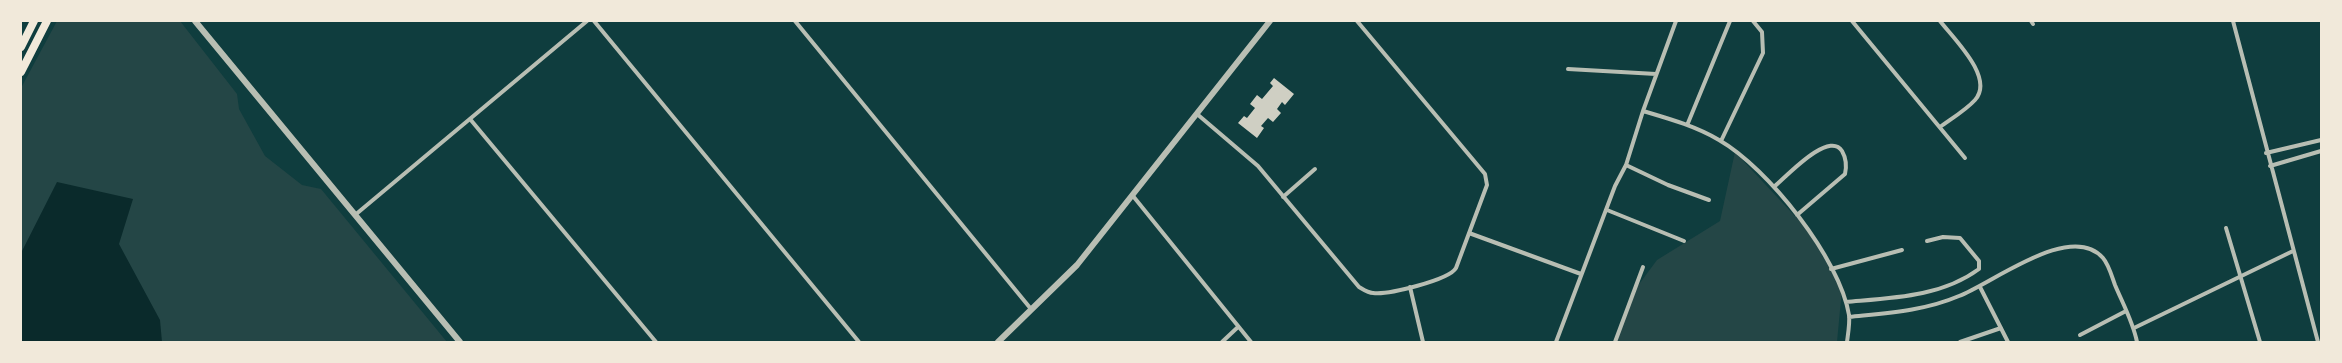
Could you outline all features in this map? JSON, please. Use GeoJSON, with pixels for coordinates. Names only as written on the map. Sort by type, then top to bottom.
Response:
{"type":"FeatureCollection","features":[{"type":"Feature","properties":{"kind":"main road"},"geometry":{"type":"LineString","coordinates":[[21,47],[34,21]]}},
{"type":"Feature","properties":{"kind":"main road"},"geometry":{"type":"LineString","coordinates":[[21,72],[47,21]]}},
{"type":"Feature","properties":{"kind":"street"},"geometry":{"type":"LineString","coordinates":[[196,21],[460,342]]}},
{"type":"Feature","properties":{"kind":"street"},"geometry":{"type":"LineString","coordinates":[[355,215],[587,21]]}},
{"type":"Feature","properties":{"kind":"street"},"geometry":{"type":"LineString","coordinates":[[594,21],[859,342]]}},
{"type":"Feature","properties":{"kind":"street"},"geometry":{"type":"LineString","coordinates":[[795,21],[1031,309]]}},
{"type":"Feature","properties":{"kind":"street"},"geometry":{"type":"LineString","coordinates":[[998,342],[1068,275],[1133,196],[1270,21]]}},
{"type":"Feature","properties":{"kind":"street"},"geometry":{"type":"LineString","coordinates":[[1197,114],[1253,161],[1359,287],[1368,292],[1378,293],[1430,282],[1454,272],[1487,185],[1485,174],[1357,21]]}},
{"type":"Feature","properties":{"kind":"street"},"geometry":{"type":"LineString","coordinates":[[1556,342],[1615,186],[1626,165],[1643,111],[1676,21]]}},
{"type":"Feature","properties":{"kind":"street"},"geometry":{"type":"LineString","coordinates":[[1688,123],[1730,21]]}},
{"type":"Feature","properties":{"kind":"street"},"geometry":{"type":"LineString","coordinates":[[1721,141],[1763,53],[1762,32],[1753,21]]}},
{"type":"Feature","properties":{"kind":"street"},"geometry":{"type":"LineString","coordinates":[[1852,21],[1965,158]]}},
{"type":"Feature","properties":{"kind":"street"},"geometry":{"type":"LineString","coordinates":[[1940,21],[1978,71],[1981,84],[1975,100],[1940,127]]}},
{"type":"Feature","properties":{"kind":"street"},"geometry":{"type":"LineString","coordinates":[[2233,21],[2266,153],[2318,342]]}},
{"type":"Feature","properties":{"kind":"street"},"geometry":{"type":"LineString","coordinates":[[1568,70],[1656,74]]}},
{"type":"Feature","properties":{"kind":"street"},"geometry":{"type":"LineString","coordinates":[[1643,111],[1688,123],[1721,141],[1775,186],[1813,236],[1831,269],[1846,302],[1849,317],[1847,342]]}},
{"type":"Feature","properties":{"kind":"street"},"geometry":{"type":"LineString","coordinates":[[470,119],[656,342]]}},
{"type":"Feature","properties":{"kind":"street"},"geometry":{"type":"LineString","coordinates":[[2266,153],[2321,140]]}},
{"type":"Feature","properties":{"kind":"street"},"geometry":{"type":"LineString","coordinates":[[1775,186],[1820,148],[1832,145],[1840,148],[1846,158],[1845,174],[1797,215]]}},
{"type":"Feature","properties":{"kind":"street"},"geometry":{"type":"LineString","coordinates":[[2270,166],[2321,151]]}},
{"type":"Feature","properties":{"kind":"street"},"geometry":{"type":"LineString","coordinates":[[1626,165],[1668,185],[1709,200]]}},
{"type":"Feature","properties":{"kind":"street"},"geometry":{"type":"LineString","coordinates":[[1284,197],[1315,169]]}},
{"type":"Feature","properties":{"kind":"street"},"geometry":{"type":"LineString","coordinates":[[1133,196],[1251,342]]}},
{"type":"Feature","properties":{"kind":"street"},"geometry":{"type":"LineString","coordinates":[[1607,210],[1684,241]]}},
{"type":"Feature","properties":{"kind":"street"},"geometry":{"type":"LineString","coordinates":[[2226,228],[2260,342]]}},
{"type":"Feature","properties":{"kind":"street"},"geometry":{"type":"LineString","coordinates":[[1469,233],[1581,274]]}},
{"type":"Feature","properties":{"kind":"street"},"geometry":{"type":"LineString","coordinates":[[1846,302],[1914,295],[1959,282],[1979,269],[1979,261],[1960,238],[1943,237],[1927,241]]}},
{"type":"Feature","properties":{"kind":"street"},"geometry":{"type":"LineString","coordinates":[[1849,317],[1922,308],[1945,302],[1980,287],[2050,249],[2064,247],[2086,248],[2094,251],[2105,260],[2134,328],[2137,342]]}},
{"type":"Feature","properties":{"kind":"street"},"geometry":{"type":"LineString","coordinates":[[1831,269],[1902,250]]}},
{"type":"Feature","properties":{"kind":"street"},"geometry":{"type":"LineString","coordinates":[[2134,328],[2293,251]]}},
{"type":"Feature","properties":{"kind":"street"},"geometry":{"type":"LineString","coordinates":[[1615,342],[1643,268]]}},
{"type":"Feature","properties":{"kind":"street"},"geometry":{"type":"LineString","coordinates":[[1410,287],[1423,342]]}},
{"type":"Feature","properties":{"kind":"street"},"geometry":{"type":"LineString","coordinates":[[1980,287],[2008,342]]}},
{"type":"Feature","properties":{"kind":"street"},"geometry":{"type":"LineString","coordinates":[[2080,335],[2126,311]]}},
{"type":"Feature","properties":{"kind":"street"},"geometry":{"type":"LineString","coordinates":[[1222,342],[1238,327]]}},
{"type":"Feature","properties":{"kind":"street"},"geometry":{"type":"LineString","coordinates":[[1960,342],[2001,328]]}},
{"type":"Feature","properties":{"kind":"shaded area"},"geometry":{"type":"Polygon","coordinates":[[[57,21],[180,21],[237,94],[239,109],[265,156],[302,185],[321,189],[447,342],[21,342],[21,88],[57,21]]]}},
{"type":"Feature","properties":{"kind":"shaded area"},"geometry":{"type":"Polygon","coordinates":[[[1735,152],[1806,228],[1842,289],[1837,342],[1615,342],[1634,291],[1657,260],[1720,221],[1735,152]]]}},
{"type":"Feature","properties":{"kind":"shaded area"},"geometry":{"type":"Polygon","coordinates":[[[57,182],[133,199],[119,244],[160,320],[162,342],[21,342],[21,253],[57,182]]]}},
{"type":"Feature","properties":{"kind":"building"},"geometry":{"type":"Polygon","coordinates":[[[1274,78],[1294,94],[1285,105],[1282,102],[1277,109],[1281,113],[1273,122],[1268,118],[1261,126],[1264,128],[1257,138],[1238,123],[1244,116],[1247,118],[1255,108],[1250,104],[1257,95],[1262,99],[1273,86],[1270,83],[1274,78]]]}}]}
